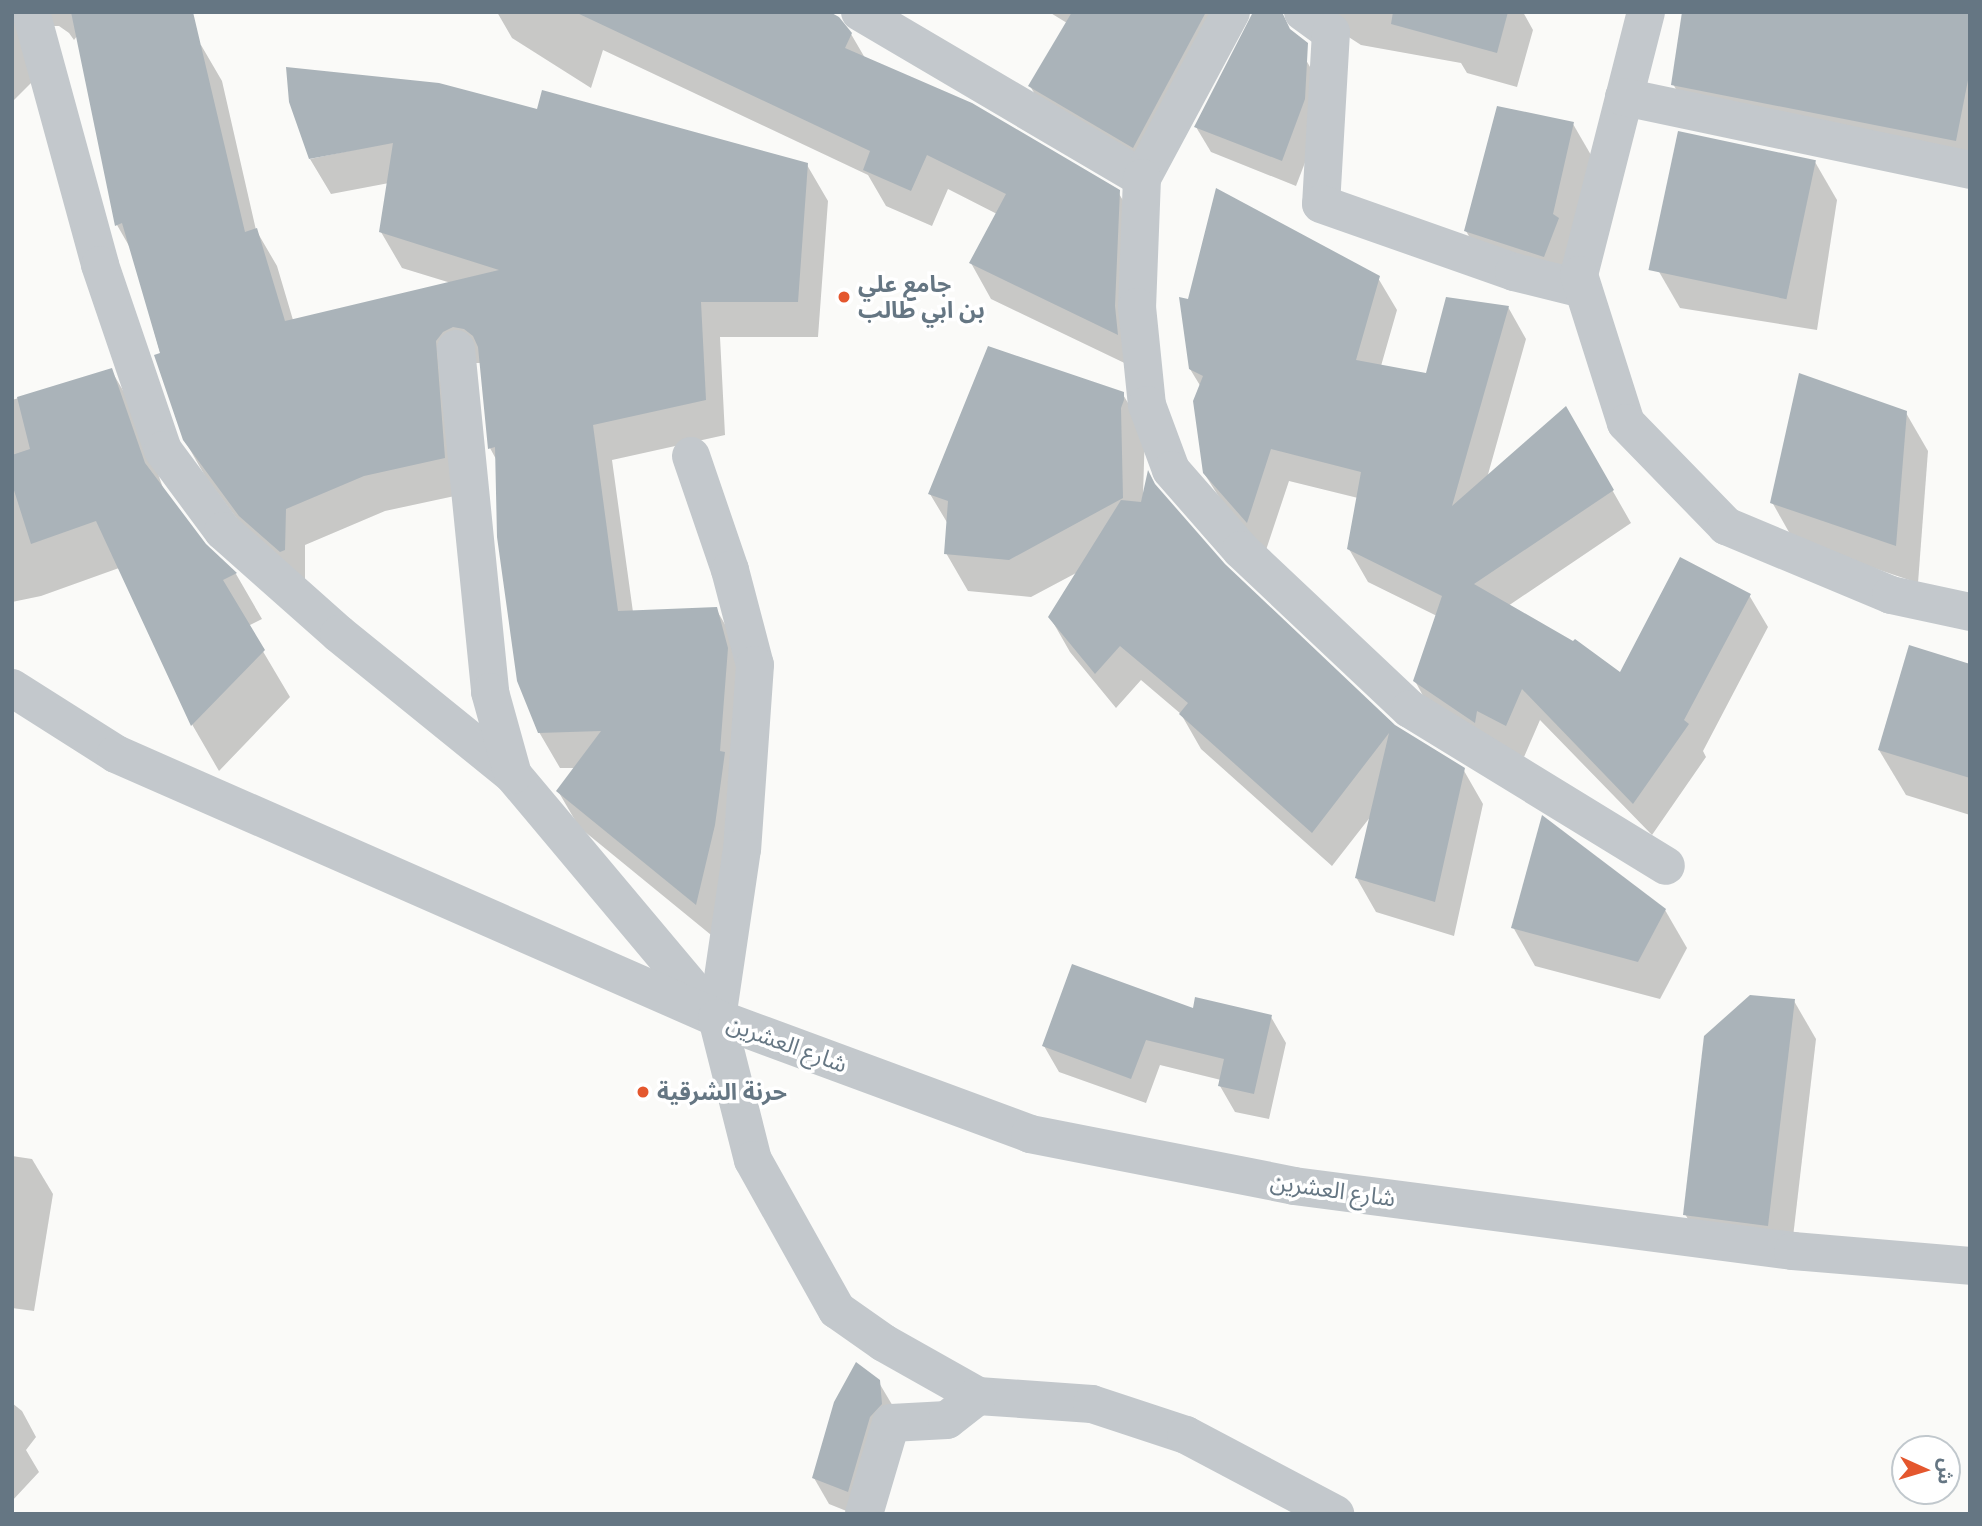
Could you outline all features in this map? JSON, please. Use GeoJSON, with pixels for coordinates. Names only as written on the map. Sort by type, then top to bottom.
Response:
{"type":"FeatureCollection","features":[{"type":"Feature","properties":{"kind":"street"},"geometry":{"type":"LineString","coordinates":[[30,12],[100,265],[163,450],[223,531],[339,634],[513,775],[717,1018]]}},
{"type":"Feature","properties":{"kind":"street"},"geometry":{"type":"LineString","coordinates":[[860,12],[1142,178]]}},
{"type":"Feature","properties":{"kind":"street"},"geometry":{"type":"LineString","coordinates":[[1231,12],[1142,178],[1137,307],[1147,405],[1171,470],[1241,551],[1410,709],[1666,866]]}},
{"type":"Feature","properties":{"kind":"street"},"geometry":{"type":"LineString","coordinates":[[1303,12],[1331,32],[1321,204],[1514,272],[1583,289]]}},
{"type":"Feature","properties":{"kind":"street"},"geometry":{"type":"LineString","coordinates":[[1646,12],[1579,275],[1626,423],[1726,526],[1891,595],[1970,612]]}},
{"type":"Feature","properties":{"kind":"street"},"geometry":{"type":"LineString","coordinates":[[1624,97],[1970,170]]}},
{"type":"Feature","properties":{"kind":"street"},"geometry":{"type":"LineString","coordinates":[[456,349],[490,692],[513,775]]}},
{"type":"Feature","properties":{"kind":"street"},"geometry":{"type":"LineString","coordinates":[[691,456],[730,570],[755,666],[742,849],[717,1018],[753,1160],[837,1310],[884,1343],[978,1396],[1092,1404],[1186,1435],[1335,1514]]}},
{"type":"Feature","properties":{"kind":"street","name":"شارع العشرين"},"geometry":{"type":"LineString","coordinates":[[12,688],[116,754],[717,1018],[1030,1134],[1293,1186],[1793,1251],[1970,1266]]}},
{"type":"Feature","properties":{"kind":"street"},"geometry":{"type":"LineString","coordinates":[[864,1514],[891,1423],[947,1420],[978,1396]]}},
{"type":"Feature","properties":{"kind":"building"},"geometry":{"type":"Polygon","coordinates":[[[71,12],[193,12],[245,232],[257,228],[285,321],[499,270],[379,232],[393,143],[309,159],[289,102],[286,67],[439,83],[537,109],[542,90],[808,163],[798,302],[701,302],[706,400],[593,425],[618,611],[717,607],[728,648],[720,751],[725,752],[715,825],[696,905],[556,791],[601,731],[538,733],[517,681],[497,537],[495,447],[488,449],[478,347],[473,336],[464,329],[453,327],[443,332],[436,341],[445,458],[364,476],[286,509],[285,550],[280,552],[239,516],[183,440],[154,355],[160,353],[122,223],[115,226],[71,12]]]}},
{"type":"Feature","properties":{"kind":"building"},"geometry":{"type":"Polygon","coordinates":[[[575,12],[830,12],[839,17],[852,33],[845,48],[972,103],[1120,190],[1115,306],[1118,335],[969,263],[1006,194],[927,155],[911,191],[863,170],[870,151],[575,12]]]}},
{"type":"Feature","properties":{"kind":"building"},"geometry":{"type":"Polygon","coordinates":[[[1072,12],[1206,12],[1133,148],[1028,86],[1072,12]]]}},
{"type":"Feature","properties":{"kind":"building"},"geometry":{"type":"Polygon","coordinates":[[[1253,12],[1282,12],[1290,29],[1308,43],[1305,99],[1282,161],[1194,127],[1253,12]]]}},
{"type":"Feature","properties":{"kind":"building"},"geometry":{"type":"Polygon","coordinates":[[[1393,12],[1508,12],[1497,53],[1391,24],[1393,12]]]}},
{"type":"Feature","properties":{"kind":"building"},"geometry":{"type":"Polygon","coordinates":[[[1682,12],[1970,12],[1970,70],[1956,141],[1671,85],[1682,12]]]}},
{"type":"Feature","properties":{"kind":"building"},"geometry":{"type":"Polygon","coordinates":[[[1497,106],[1574,122],[1553,214],[1559,218],[1544,257],[1464,231],[1497,106]]]}},
{"type":"Feature","properties":{"kind":"building"},"geometry":{"type":"Polygon","coordinates":[[[1678,131],[1816,160],[1786,299],[1648,270],[1678,131]]]}},
{"type":"Feature","properties":{"kind":"building"},"geometry":{"type":"Polygon","coordinates":[[[1216,188],[1380,276],[1356,360],[1426,373],[1446,297],[1509,306],[1452,506],[1566,406],[1614,490],[1474,584],[1573,641],[1575,639],[1620,672],[1680,557],[1751,594],[1684,720],[1689,724],[1633,804],[1522,689],[1506,726],[1477,711],[1475,723],[1413,681],[1442,596],[1347,549],[1361,472],[1271,449],[1247,523],[1203,473],[1193,401],[1203,376],[1189,369],[1179,297],[1188,299],[1216,188]]]}},
{"type":"Feature","properties":{"kind":"building"},"geometry":{"type":"Polygon","coordinates":[[[988,346],[1124,392],[1121,408],[1123,498],[1009,560],[944,554],[948,501],[928,494],[988,346]]]}},
{"type":"Feature","properties":{"kind":"building"},"geometry":{"type":"Polygon","coordinates":[[[112,368],[145,463],[206,544],[237,573],[223,580],[265,650],[191,726],[96,521],[31,544],[12,484],[12,455],[30,449],[17,397],[112,368]]]}},
{"type":"Feature","properties":{"kind":"building"},"geometry":{"type":"Polygon","coordinates":[[[1799,373],[1907,411],[1896,546],[1770,503],[1799,373]]]}},
{"type":"Feature","properties":{"kind":"building"},"geometry":{"type":"Polygon","coordinates":[[[1148,470],[1155,484],[1225,564],[1395,725],[1465,768],[1435,902],[1355,878],[1389,733],[1312,833],[1179,714],[1188,703],[1120,646],[1095,674],[1048,617],[1121,500],[1141,502],[1148,470]]]}},
{"type":"Feature","properties":{"kind":"building"},"geometry":{"type":"Polygon","coordinates":[[[1909,645],[1970,664],[1970,778],[1878,750],[1909,645]]]}},
{"type":"Feature","properties":{"kind":"building"},"geometry":{"type":"Polygon","coordinates":[[[1542,815],[1666,909],[1638,962],[1511,928],[1542,815]]]}},
{"type":"Feature","properties":{"kind":"building"},"geometry":{"type":"Polygon","coordinates":[[[1072,964],[1193,1008],[1195,997],[1272,1015],[1254,1094],[1218,1086],[1224,1059],[1146,1040],[1131,1079],[1042,1046],[1072,964]]]}},
{"type":"Feature","properties":{"kind":"building"},"geometry":{"type":"Polygon","coordinates":[[[1750,995],[1795,999],[1768,1226],[1683,1215],[1704,1036],[1750,995]]]}},
{"type":"Feature","properties":{"kind":"building"},"geometry":{"type":"Polygon","coordinates":[[[856,1362],[880,1380],[882,1404],[870,1417],[848,1492],[812,1478],[834,1402],[856,1362]]]}},
{"type":"Feature","properties":{"kind":"place","name":"جامع علي بن ابي طالب"},"geometry":{"type":"Point","coordinates":[844,297]}},
{"type":"Feature","properties":{"kind":"place","name":"حرنة الشرقية"},"geometry":{"type":"Point","coordinates":[643,1092]}}]}
